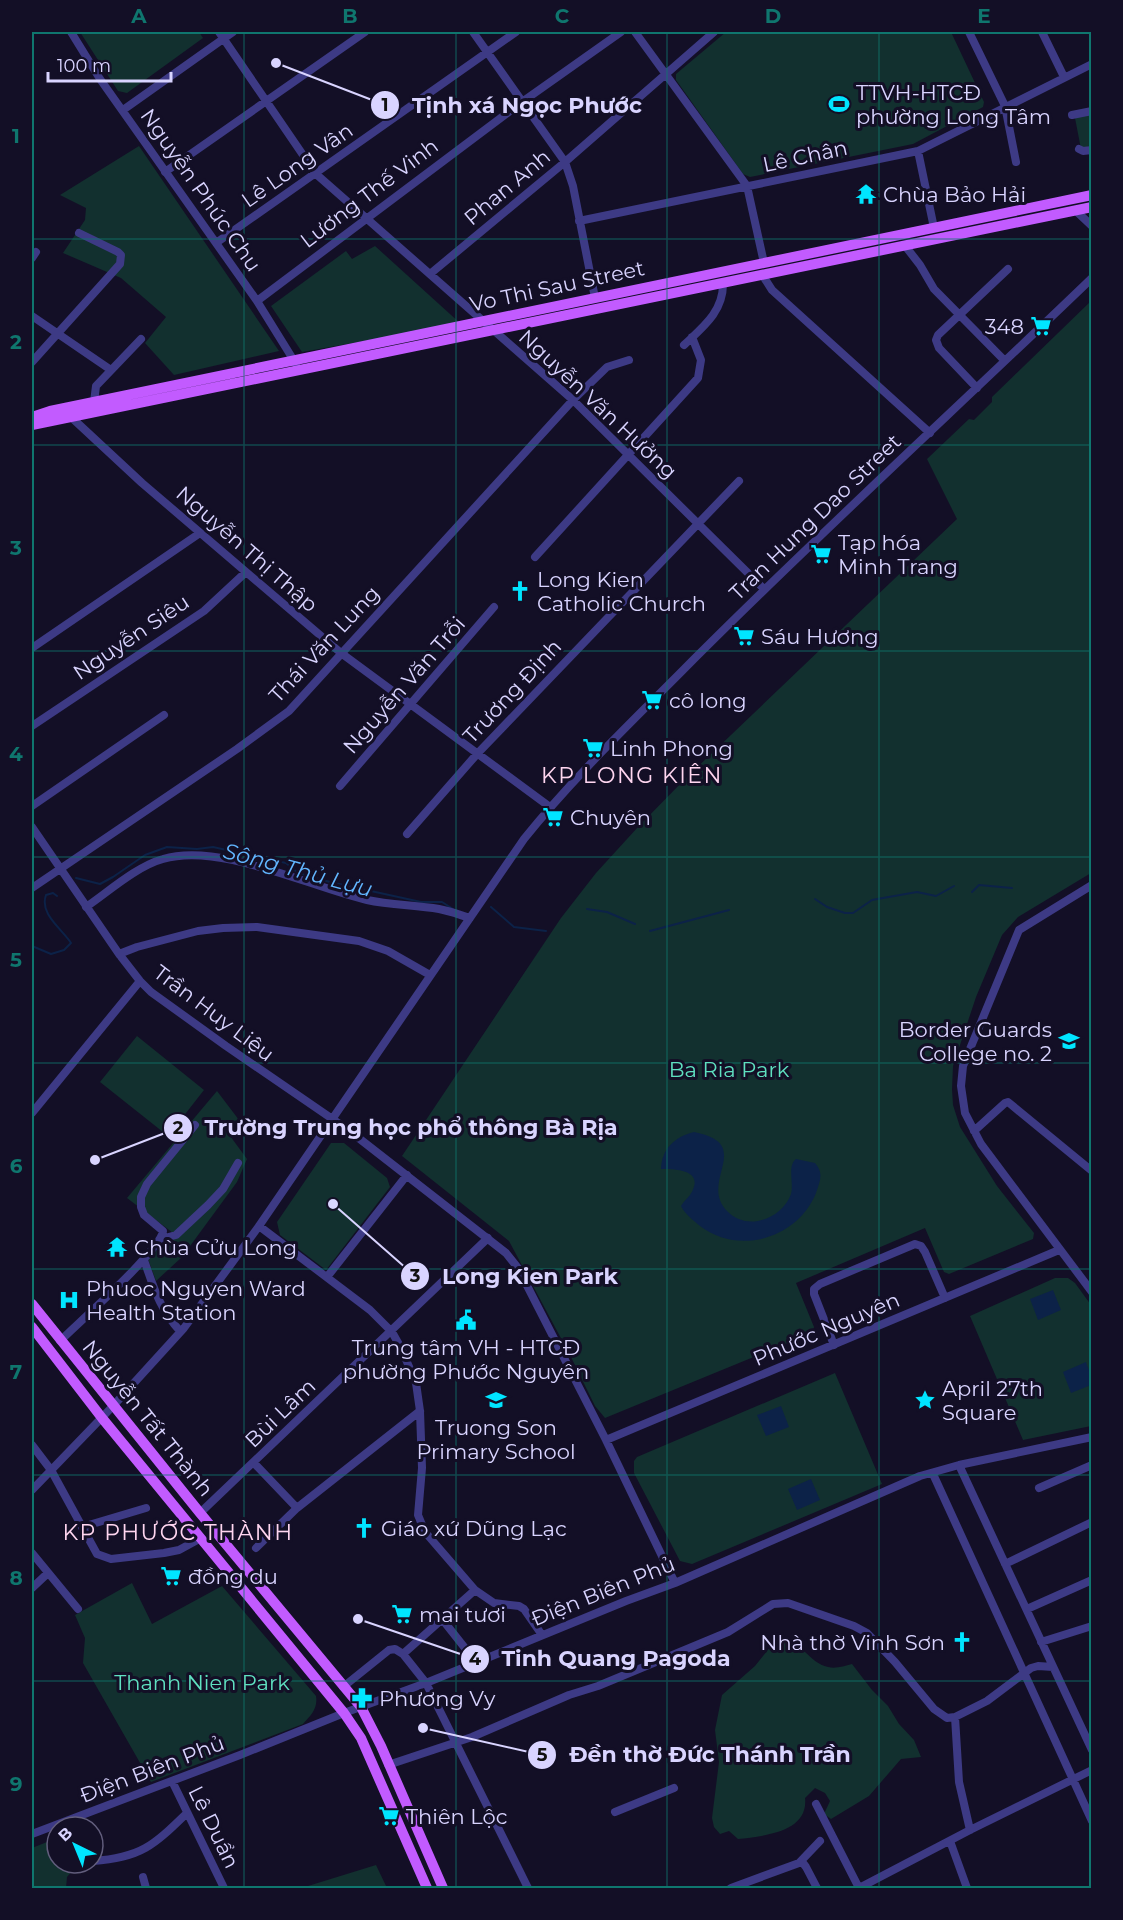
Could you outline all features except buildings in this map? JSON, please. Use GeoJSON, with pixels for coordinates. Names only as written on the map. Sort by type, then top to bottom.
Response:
{"type":"FeatureCollection","features":[{"type":"Feature","properties":{"kind":"main road","name":"Vo Thi Sau Street"},"geometry":{"type":"LineString","coordinates":[[33,417],[54,415],[71,417],[482,321],[1092,195]]}},
{"type":"Feature","properties":{"kind":"main road","name":"Vo Thi Sau Street"},"geometry":{"type":"LineString","coordinates":[[54,415],[94,402],[493,330],[1092,207]]}},
{"type":"Feature","properties":{"kind":"main road","name":"Nguyễn Tất Thành"},"geometry":{"type":"LineString","coordinates":[[32,1304],[360,1707],[443,1888]]}},
{"type":"Feature","properties":{"kind":"main road","name":"Nguyễn Tất Thành"},"geometry":{"type":"LineString","coordinates":[[32,1327],[102,1418],[344,1713],[361,1738],[428,1888]]}},
{"type":"Feature","properties":{"kind":"street","name":"Nguyễn Phúc Chu"},"geometry":{"type":"LineString","coordinates":[[71,32],[100,79],[257,301],[296,366]]}},
{"type":"Feature","properties":{"kind":"street"},"geometry":{"type":"LineString","coordinates":[[123,110],[221,35],[233,32]]}},
{"type":"Feature","properties":{"kind":"street"},"geometry":{"type":"LineString","coordinates":[[165,172],[365,32]]}},
{"type":"Feature","properties":{"kind":"street"},"geometry":{"type":"LineString","coordinates":[[473,32],[565,162],[573,186],[595,298]]}},
{"type":"Feature","properties":{"kind":"street","name":"Lê Long Vân"},"geometry":{"type":"LineString","coordinates":[[216,243],[516,32]]}},
{"type":"Feature","properties":{"kind":"street","name":"Lương Thế Vinh"},"geometry":{"type":"LineString","coordinates":[[257,301],[522,102],[621,32]]}},
{"type":"Feature","properties":{"kind":"street"},"geometry":{"type":"LineString","coordinates":[[635,32],[747,186],[764,263]]}},
{"type":"Feature","properties":{"kind":"street","name":"Phan Anh"},"geometry":{"type":"LineString","coordinates":[[430,274],[565,162],[714,32]]}},
{"type":"Feature","properties":{"kind":"street"},"geometry":{"type":"LineString","coordinates":[[969,32],[1005,106],[1016,162]]}},
{"type":"Feature","properties":{"kind":"street"},"geometry":{"type":"LineString","coordinates":[[1042,32],[1064,77]]}},
{"type":"Feature","properties":{"kind":"street","name":"Nguyễn Văn Hưởng"},"geometry":{"type":"LineString","coordinates":[[221,35],[316,174],[573,400],[764,589]]}},
{"type":"Feature","properties":{"kind":"street","name":"Lê Chân"},"geometry":{"type":"LineString","coordinates":[[579,221],[918,151],[1092,63]]}},
{"type":"Feature","properties":{"kind":"street"},"geometry":{"type":"LineString","coordinates":[[1072,115],[1092,111]]}},
{"type":"Feature","properties":{"kind":"street"},"geometry":{"type":"LineString","coordinates":[[1079,149],[1092,150]]}},
{"type":"Feature","properties":{"kind":"street"},"geometry":{"type":"LineString","coordinates":[[918,151],[934,228]]}},
{"type":"Feature","properties":{"kind":"street"},"geometry":{"type":"LineString","coordinates":[[1075,210],[1092,226]]}},
{"type":"Feature","properties":{"kind":"street"},"geometry":{"type":"LineString","coordinates":[[32,362],[114,272],[121,260],[118,252],[79,233]]}},
{"type":"Feature","properties":{"kind":"street"},"geometry":{"type":"LineString","coordinates":[[906,246],[934,290],[1004,360]]}},
{"type":"Feature","properties":{"kind":"street"},"geometry":{"type":"LineString","coordinates":[[977,388],[936,344],[938,335],[1008,269]]}},
{"type":"Feature","properties":{"kind":"street"},"geometry":{"type":"LineString","coordinates":[[763,276],[772,290],[930,433]]}},
{"type":"Feature","properties":{"kind":"street","name":"Tran Hung Dao Street"},"geometry":{"type":"LineString","coordinates":[[32,1490],[102,1418],[180,1331],[259,1226],[524,839],[550,807],[590,763],[764,589],[1092,278]]}},
{"type":"Feature","properties":{"kind":"street"},"geometry":{"type":"LineString","coordinates":[[684,345],[717,311],[723,297],[723,284]]}},
{"type":"Feature","properties":{"kind":"street"},"geometry":{"type":"LineString","coordinates":[[32,316],[111,370]]}},
{"type":"Feature","properties":{"kind":"street"},"geometry":{"type":"LineString","coordinates":[[535,557],[698,378],[701,360],[692,337]]}},
{"type":"Feature","properties":{"kind":"street"},"geometry":{"type":"LineString","coordinates":[[94,402],[96,386],[141,339]]}},
{"type":"Feature","properties":{"kind":"street","name":"Thái Văn Lung"},"geometry":{"type":"LineString","coordinates":[[32,888],[277,720],[303,697],[573,400],[607,367],[629,360]]}},
{"type":"Feature","properties":{"kind":"street","name":"Nguyễn Thị Thập"},"geometry":{"type":"LineString","coordinates":[[71,417],[142,483],[341,653],[550,807]]}},
{"type":"Feature","properties":{"kind":"street","name":"Trương Định"},"geometry":{"type":"LineString","coordinates":[[407,834],[477,754],[739,481]]}},
{"type":"Feature","properties":{"kind":"street"},"geometry":{"type":"LineString","coordinates":[[32,648],[200,533]]}},
{"type":"Feature","properties":{"kind":"street","name":"Nguyễn Siêu"},"geometry":{"type":"LineString","coordinates":[[32,726],[204,611],[246,572]]}},
{"type":"Feature","properties":{"kind":"street","name":"Nguyễn Văn Trỗi"},"geometry":{"type":"LineString","coordinates":[[340,786],[495,607]]}},
{"type":"Feature","properties":{"kind":"street"},"geometry":{"type":"LineString","coordinates":[[32,806],[164,715]]}},
{"type":"Feature","properties":{"kind":"street","name":"Trần Huy Liệu"},"geometry":{"type":"LineString","coordinates":[[32,826],[59,869],[119,954],[151,992],[333,1119],[506,1253],[518,1268],[606,1440],[675,1583]]}},
{"type":"Feature","properties":{"kind":"street"},"geometry":{"type":"LineString","coordinates":[[86,907],[142,869],[163,859],[184,855],[211,856],[270,869],[368,900],[441,909],[470,918]]}},
{"type":"Feature","properties":{"kind":"street"},"geometry":{"type":"LineString","coordinates":[[1092,885],[1019,930],[963,1066],[961,1086],[965,1113],[974,1131],[1012,1188],[1092,1292]]}},
{"type":"Feature","properties":{"kind":"street"},"geometry":{"type":"LineString","coordinates":[[119,954],[198,931],[257,927],[359,941],[388,951],[430,975]]}},
{"type":"Feature","properties":{"kind":"street"},"geometry":{"type":"LineString","coordinates":[[32,1113],[140,981]]}},
{"type":"Feature","properties":{"kind":"street"},"geometry":{"type":"LineString","coordinates":[[974,1131],[1008,1102],[1092,1171]]}},
{"type":"Feature","properties":{"kind":"street"},"geometry":{"type":"LineString","coordinates":[[60,1341],[144,1260],[161,1239],[163,1231],[144,1215],[141,1197],[147,1184],[195,1125]]}},
{"type":"Feature","properties":{"kind":"street"},"geometry":{"type":"LineString","coordinates":[[161,1239],[176,1235],[208,1205],[223,1189],[238,1163]]}},
{"type":"Feature","properties":{"kind":"street"},"geometry":{"type":"LineString","coordinates":[[327,1277],[407,1175]]}},
{"type":"Feature","properties":{"kind":"street"},"geometry":{"type":"LineString","coordinates":[[259,1226],[370,1310],[392,1332],[411,1368],[416,1383],[420,1411],[422,1468],[418,1515],[420,1522],[425,1532],[474,1590],[495,1603],[519,1606],[524,1609],[542,1635]]}},
{"type":"Feature","properties":{"kind":"street","name":"Bùi Lâm"},"geometry":{"type":"LineString","coordinates":[[200,1513],[489,1238]]}},
{"type":"Feature","properties":{"kind":"street"},"geometry":{"type":"LineString","coordinates":[[834,1345],[814,1294],[814,1289],[830,1280],[915,1245],[921,1246],[925,1252],[945,1298]]}},
{"type":"Feature","properties":{"kind":"street","name":"Phước Nguyên"},"geometry":{"type":"LineString","coordinates":[[606,1440],[1059,1250]]}},
{"type":"Feature","properties":{"kind":"street"},"geometry":{"type":"LineString","coordinates":[[144,1260],[159,1302],[168,1318],[180,1331]]}},
{"type":"Feature","properties":{"kind":"street"},"geometry":{"type":"LineString","coordinates":[[256,1548],[297,1508],[420,1411]]}},
{"type":"Feature","properties":{"kind":"street","name":"Điện Biên Phủ"},"geometry":{"type":"LineString","coordinates":[[32,1834],[426,1683],[675,1583],[920,1476],[959,1465],[1092,1437]]}},
{"type":"Feature","properties":{"kind":"street"},"geometry":{"type":"LineString","coordinates":[[32,1445],[51,1470],[97,1554],[111,1559],[173,1552],[201,1539]]}},
{"type":"Feature","properties":{"kind":"street"},"geometry":{"type":"LineString","coordinates":[[254,1463],[297,1508]]}},
{"type":"Feature","properties":{"kind":"street"},"geometry":{"type":"LineString","coordinates":[[959,1465],[1092,1750]]}},
{"type":"Feature","properties":{"kind":"street"},"geometry":{"type":"LineString","coordinates":[[1039,1488],[1092,1465]]}},
{"type":"Feature","properties":{"kind":"street"},"geometry":{"type":"LineString","coordinates":[[933,1474],[1092,1821]]}},
{"type":"Feature","properties":{"kind":"street"},"geometry":{"type":"LineString","coordinates":[[82,1527],[146,1508]]}},
{"type":"Feature","properties":{"kind":"street"},"geometry":{"type":"LineString","coordinates":[[1005,1564],[1092,1522]]}},
{"type":"Feature","properties":{"kind":"street"},"geometry":{"type":"LineString","coordinates":[[32,1553],[78,1609]]}},
{"type":"Feature","properties":{"kind":"street"},"geometry":{"type":"LineString","coordinates":[[32,1588],[48,1573]]}},
{"type":"Feature","properties":{"kind":"street"},"geometry":{"type":"LineString","coordinates":[[1027,1609],[1092,1580]]}},
{"type":"Feature","properties":{"kind":"street"},"geometry":{"type":"LineString","coordinates":[[403,1654],[474,1590]]}},
{"type":"Feature","properties":{"kind":"street"},"geometry":{"type":"LineString","coordinates":[[388,1766],[455,1743],[709,1640],[738,1626],[766,1607],[780,1602],[854,1626],[867,1633],[895,1662],[934,1709],[946,1718],[956,1718],[987,1701],[1024,1672],[1038,1666],[1053,1667]]}},
{"type":"Feature","properties":{"kind":"street"},"geometry":{"type":"LineString","coordinates":[[442,1619],[476,1662]]}},
{"type":"Feature","properties":{"kind":"street"},"geometry":{"type":"LineString","coordinates":[[1041,1642],[1092,1626]]}},
{"type":"Feature","properties":{"kind":"street"},"geometry":{"type":"LineString","coordinates":[[343,1687],[389,1650],[395,1649],[403,1654],[426,1683],[528,1888]]}},
{"type":"Feature","properties":{"kind":"street"},"geometry":{"type":"LineString","coordinates":[[956,1718],[959,1782],[970,1830]]}},
{"type":"Feature","properties":{"kind":"street"},"geometry":{"type":"LineString","coordinates":[[816,1804],[859,1888],[1092,1770]]}},
{"type":"Feature","properties":{"kind":"street","name":"Lê Duẩn"},"geometry":{"type":"LineString","coordinates":[[172,1781],[224,1888]]}},
{"type":"Feature","properties":{"kind":"street"},"geometry":{"type":"LineString","coordinates":[[615,1812],[674,1788]]}},
{"type":"Feature","properties":{"kind":"street"},"geometry":{"type":"LineString","coordinates":[[105,1860],[122,1858],[142,1850],[160,1839],[188,1813]]}},
{"type":"Feature","properties":{"kind":"street"},"geometry":{"type":"LineString","coordinates":[[731,1888],[799,1863],[820,1841]]}},
{"type":"Feature","properties":{"kind":"street"},"geometry":{"type":"LineString","coordinates":[[950,1841],[967,1888]]}},
{"type":"Feature","properties":{"kind":"street"},"geometry":{"type":"LineString","coordinates":[[799,1863],[803,1863],[806,1867],[817,1888]]}},
{"type":"Feature","properties":{"kind":"street"},"geometry":{"type":"LineString","coordinates":[[143,1877],[146,1888]]}},
{"type":"Feature","properties":{"kind":"green space"},"geometry":{"type":"Polygon","coordinates":[[[80,32],[199,32],[203,38],[127,93],[118,91],[80,32]]]}},
{"type":"Feature","properties":{"kind":"green space","name":"TTVH-HTCĐ phường Long Tâm"},"geometry":{"type":"Polygon","coordinates":[[[726,32],[951,32],[984,102],[983,107],[913,144],[750,177],[743,174],[676,80],[676,74],[726,32]]]}},
{"type":"Feature","properties":{"kind":"green space"},"geometry":{"type":"Polygon","coordinates":[[[1091,114],[1091,146],[1081,149],[1075,118],[1091,114]]]}},
{"type":"Feature","properties":{"kind":"green space"},"geometry":{"type":"Polygon","coordinates":[[[139,146],[279,351],[174,375],[145,343],[166,317],[121,278],[63,253],[85,220],[86,208],[60,195],[139,146]]]}},
{"type":"Feature","properties":{"kind":"green space"},"geometry":{"type":"Polygon","coordinates":[[[375,246],[461,324],[302,352],[271,306],[346,251],[352,259],[375,246]]]}},
{"type":"Feature","properties":{"kind":"green space","name":"Ba Ria Park"},"geometry":{"type":"Polygon","coordinates":[[[1091,301],[1091,873],[1018,917],[1002,935],[976,997],[953,1066],[953,1105],[960,1127],[997,1186],[1034,1233],[1033,1239],[949,1274],[944,1272],[925,1228],[796,1283],[814,1327],[812,1333],[605,1418],[595,1406],[509,1241],[402,1156],[561,918],[596,873],[687,777],[957,519],[927,459],[969,419],[974,420],[992,402],[992,397],[1091,301]]]}},
{"type":"Feature","properties":{"kind":"green space"},"geometry":{"type":"Polygon","coordinates":[[[137,1036],[204,1090],[168,1136],[100,1082],[137,1036]]]}},
{"type":"Feature","properties":{"kind":"green space"},"geometry":{"type":"Polygon","coordinates":[[[217,1091],[239,1120],[225,1129],[247,1159],[237,1182],[182,1257],[156,1281],[148,1259],[173,1233],[127,1198],[217,1091]]]}},
{"type":"Feature","properties":{"kind":"green space"},"geometry":{"type":"Polygon","coordinates":[[[331,1143],[344,1143],[387,1178],[390,1187],[326,1270],[280,1235],[277,1222],[331,1143]]]}},
{"type":"Feature","properties":{"kind":"green space"},"geometry":{"type":"Polygon","coordinates":[[[1055,1278],[1068,1278],[1075,1283],[1091,1305],[1091,1426],[1023,1440],[970,1316],[1055,1278]]]}},
{"type":"Feature","properties":{"kind":"green space"},"geometry":{"type":"Polygon","coordinates":[[[835,1373],[882,1484],[692,1564],[680,1561],[634,1473],[634,1461],[637,1457],[835,1373]]]}},
{"type":"Feature","properties":{"kind":"green space","name":"Thanh Nien Park"},"geometry":{"type":"Polygon","coordinates":[[[132,1583],[152,1624],[222,1586],[316,1696],[316,1705],[311,1715],[303,1724],[151,1782],[83,1663],[85,1638],[75,1615],[132,1583]]]}},
{"type":"Feature","properties":{"kind":"green space"},"geometry":{"type":"Polygon","coordinates":[[[779,1636],[794,1642],[821,1665],[834,1668],[852,1664],[914,1740],[921,1757],[901,1759],[869,1796],[831,1819],[824,1814],[830,1801],[825,1793],[815,1788],[805,1798],[804,1810],[800,1819],[792,1826],[771,1834],[738,1839],[729,1831],[720,1834],[714,1827],[712,1818],[719,1762],[715,1730],[722,1695],[755,1666],[779,1636]]]}},
{"type":"Feature","properties":{"kind":"green space"},"geometry":{"type":"Polygon","coordinates":[[[45,1843],[45,1875],[69,1875],[66,1888],[32,1888],[32,1848],[45,1843]]]}},
{"type":"Feature","properties":{"kind":"green space"},"geometry":{"type":"Polygon","coordinates":[[[376,1865],[387,1888],[309,1888],[308,1886],[376,1865]]]}},
{"type":"Feature","properties":{"kind":"water"},"geometry":{"type":"Polygon","coordinates":[[[694,1132],[712,1138],[721,1145],[724,1154],[718,1188],[720,1199],[727,1211],[735,1217],[744,1221],[763,1220],[780,1210],[791,1194],[791,1170],[796,1159],[815,1163],[820,1174],[816,1193],[807,1209],[782,1231],[766,1238],[749,1241],[732,1240],[715,1235],[700,1226],[681,1206],[694,1187],[692,1176],[681,1171],[661,1169],[664,1155],[670,1145],[694,1132]]]}},
{"type":"Feature","properties":{"kind":"water"},"geometry":{"type":"Polygon","coordinates":[[[1053,1290],[1061,1310],[1038,1320],[1030,1299],[1053,1290]]]}},
{"type":"Feature","properties":{"kind":"water"},"geometry":{"type":"Polygon","coordinates":[[[1086,1362],[1091,1376],[1091,1385],[1071,1393],[1063,1372],[1086,1362]]]}},
{"type":"Feature","properties":{"kind":"water"},"geometry":{"type":"Polygon","coordinates":[[[781,1406],[789,1427],[766,1436],[757,1415],[781,1406]]]}},
{"type":"Feature","properties":{"kind":"water"},"geometry":{"type":"Polygon","coordinates":[[[811,1479],[820,1500],[797,1510],[788,1489],[811,1479]]]}},
{"type":"Feature","properties":{"kind":"waterway","name":"Sông Thủ Lựu"},"geometry":{"type":"LineString","coordinates":[[76,878],[100,884],[145,855],[167,847],[197,849],[213,847],[286,863],[298,873],[330,882],[421,902],[442,902],[453,909]]}},
{"type":"Feature","properties":{"kind":"waterway","name":"Sông Thủ Lựu"},"geometry":{"type":"LineString","coordinates":[[972,892],[979,885],[1012,888]]}},
{"type":"Feature","properties":{"kind":"waterway","name":"Sông Thủ Lựu"},"geometry":{"type":"LineString","coordinates":[[815,899],[827,907],[853,913],[872,900],[917,892],[936,896],[954,886]]}},
{"type":"Feature","properties":{"kind":"waterway","name":"Sông Thủ Lựu"},"geometry":{"type":"LineString","coordinates":[[32,946],[51,954],[64,950],[71,943],[52,921],[46,909],[46,895],[53,893],[57,896]]}},
{"type":"Feature","properties":{"kind":"waterway","name":"Sông Thủ Lựu"},"geometry":{"type":"LineString","coordinates":[[491,907],[514,927],[546,931]]}},
{"type":"Feature","properties":{"kind":"waterway","name":"Sông Thủ Lựu"},"geometry":{"type":"LineString","coordinates":[[587,909],[607,912],[635,924]]}},
{"type":"Feature","properties":{"kind":"waterway","name":"Sông Thủ Lựu"},"geometry":{"type":"LineString","coordinates":[[650,931],[729,910]]}},
{"type":"Feature","properties":{"kind":"place","name":"Tịnh xá Ngọc Phước"},"geometry":{"type":"Point","coordinates":[276,63]}},
{"type":"Feature","properties":{"kind":"place","name":"TTVH-HTCĐ phường Long Tâm"},"geometry":{"type":"Point","coordinates":[839,104]}},
{"type":"Feature","properties":{"kind":"place","name":"Chùa Bảo Hải"},"geometry":{"type":"Point","coordinates":[866,194]}},
{"type":"Feature","properties":{"kind":"place","name":"348"},"geometry":{"type":"Point","coordinates":[1041,326]}},
{"type":"Feature","properties":{"kind":"place","name":"Tạp hóa Minh Trang"},"geometry":{"type":"Point","coordinates":[821,554]}},
{"type":"Feature","properties":{"kind":"place","name":"Long Kien Catholic Church"},"geometry":{"type":"Point","coordinates":[520,591]}},
{"type":"Feature","properties":{"kind":"place","name":"Sáu Hương"},"geometry":{"type":"Point","coordinates":[744,636]}},
{"type":"Feature","properties":{"kind":"place","name":"cô long"},"geometry":{"type":"Point","coordinates":[652,700]}},
{"type":"Feature","properties":{"kind":"place","name":"Linh Phong"},"geometry":{"type":"Point","coordinates":[593,748]}},
{"type":"Feature","properties":{"kind":"place","name":"Chuyên"},"geometry":{"type":"Point","coordinates":[553,817]}},
{"type":"Feature","properties":{"kind":"place","name":"Border Guards College no. 2"},"geometry":{"type":"Point","coordinates":[1069,1041]}},
{"type":"Feature","properties":{"kind":"place","name":"Trường Trung học phổ thông Bà Rịa"},"geometry":{"type":"Point","coordinates":[95,1160]}},
{"type":"Feature","properties":{"kind":"place","name":"Long Kien Park"},"geometry":{"type":"Point","coordinates":[333,1204]}},
{"type":"Feature","properties":{"kind":"place","name":"Chùa Cửu Long"},"geometry":{"type":"Point","coordinates":[117,1247]}},
{"type":"Feature","properties":{"kind":"place","name":"Phuoc Nguyen Ward Health Station"},"geometry":{"type":"Point","coordinates":[69,1300]}},
{"type":"Feature","properties":{"kind":"place","name":"Trung tâm VH - HTCĐ phường Phước Nguyên"},"geometry":{"type":"Point","coordinates":[466,1320]}},
{"type":"Feature","properties":{"kind":"place","name":"Truong Son Primary School"},"geometry":{"type":"Point","coordinates":[496,1400]}},
{"type":"Feature","properties":{"kind":"place","name":"April 27th Square"},"geometry":{"type":"Point","coordinates":[925,1400]}},
{"type":"Feature","properties":{"kind":"place","name":"Giáo xứ Dũng Lạc"},"geometry":{"type":"Point","coordinates":[364,1528]}},
{"type":"Feature","properties":{"kind":"place","name":"đồng du"},"geometry":{"type":"Point","coordinates":[171,1576]}},
{"type":"Feature","properties":{"kind":"place","name":"mai tươi"},"geometry":{"type":"Point","coordinates":[402,1614]}},
{"type":"Feature","properties":{"kind":"place","name":"Tinh Quang Pagoda"},"geometry":{"type":"Point","coordinates":[358,1619]}},
{"type":"Feature","properties":{"kind":"place","name":"Nhà thờ Vinh Sơn"},"geometry":{"type":"Point","coordinates":[962,1642]}},
{"type":"Feature","properties":{"kind":"place","name":"Phương Vy"},"geometry":{"type":"Point","coordinates":[362,1698]}},
{"type":"Feature","properties":{"kind":"place","name":"Đền thờ Đức Thánh Trần"},"geometry":{"type":"Point","coordinates":[423,1728]}},
{"type":"Feature","properties":{"kind":"place","name":"Thiên Lộc"},"geometry":{"type":"Point","coordinates":[389,1816]}},
{"type":"Feature","properties":{"kind":"district","name":"KP LONG KIÊN"},"geometry":{"type":"Point","coordinates":[632,775]}},
{"type":"Feature","properties":{"kind":"district","name":"KP PHƯỚC THÀNH"},"geometry":{"type":"Point","coordinates":[178,1532]}}]}
